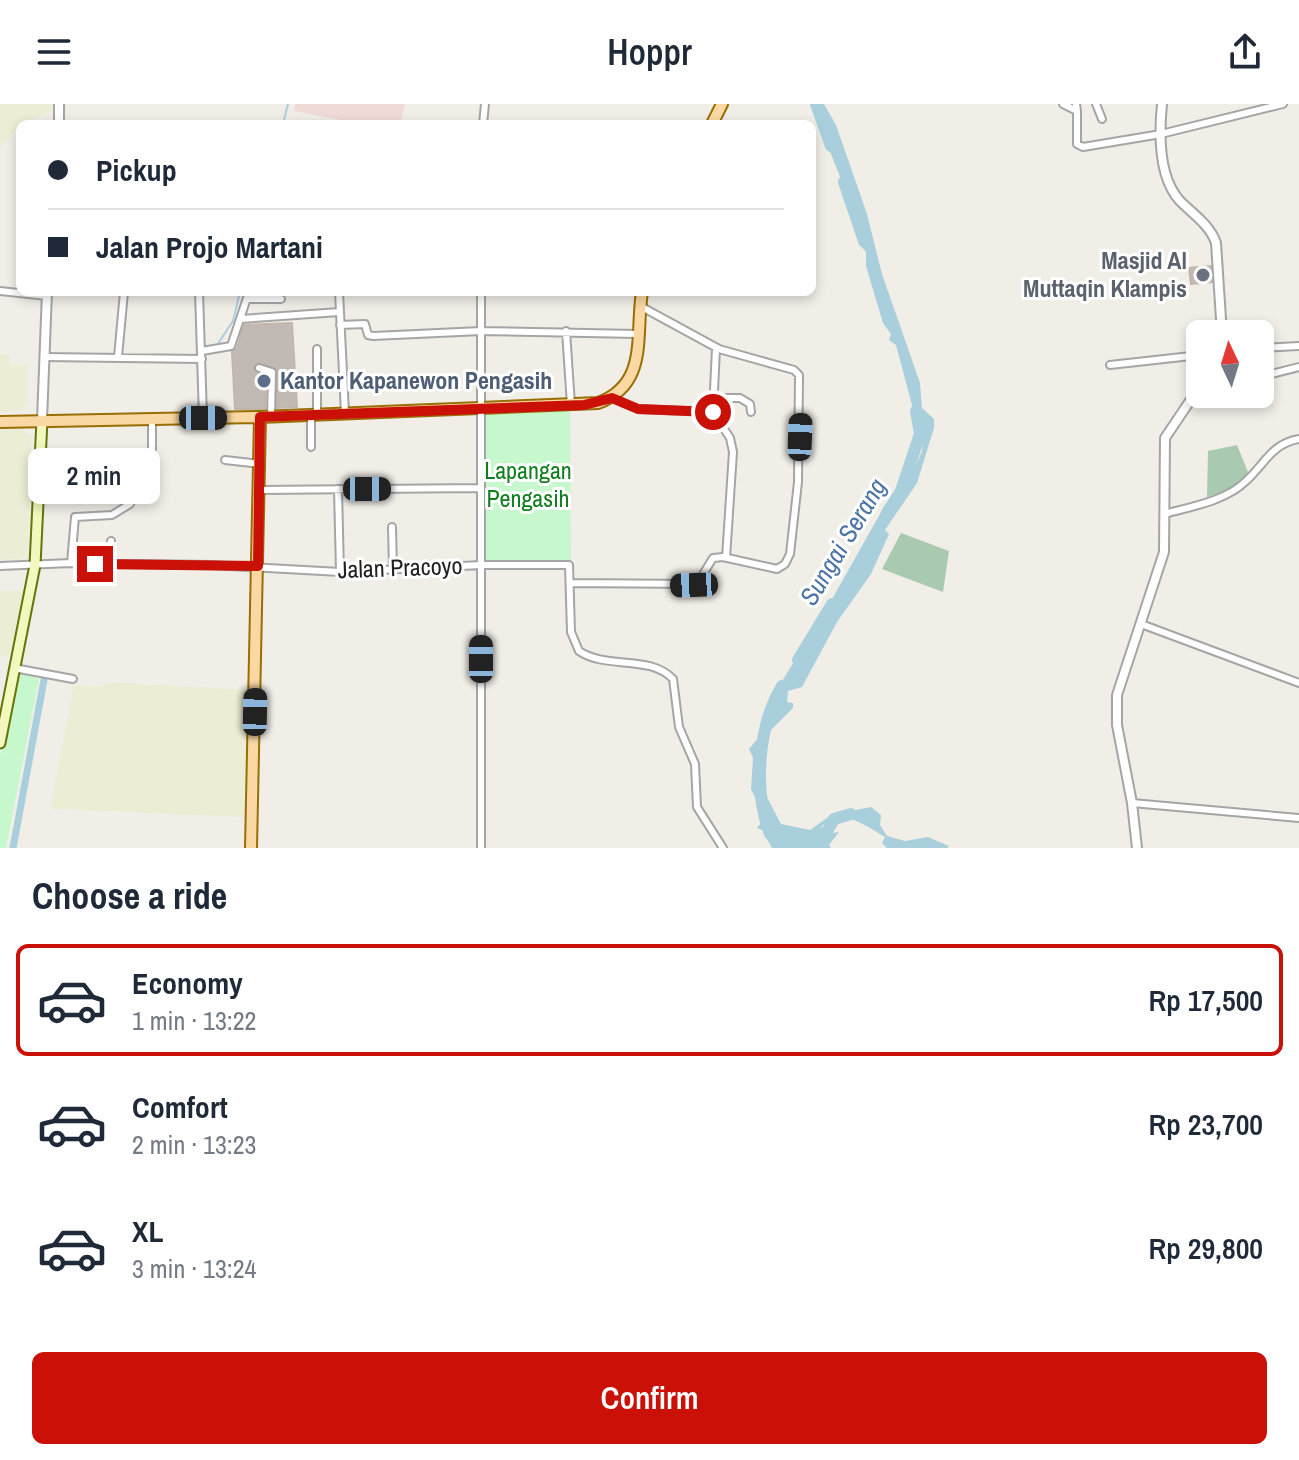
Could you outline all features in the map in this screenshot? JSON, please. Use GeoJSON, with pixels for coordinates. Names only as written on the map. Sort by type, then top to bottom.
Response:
{"type":"FeatureCollection","features":[{"type":"Feature","properties":{"kind":"main road"},"geometry":{"type":"LineString","coordinates":[[0,422],[266,417],[598,403],[612,398],[625,387],[633,374],[641,296]]}},
{"type":"Feature","properties":{"kind":"main road"},"geometry":{"type":"LineString","coordinates":[[251,848],[259,490],[266,417]]}},
{"type":"Feature","properties":{"kind":"main road"},"geometry":{"type":"LineString","coordinates":[[0,743],[35,565],[42,420]]}},
{"type":"Feature","properties":{"kind":"street"},"geometry":{"type":"LineString","coordinates":[[1063,104],[1077,107],[1079,146],[1161,134],[1283,104]]}},
{"type":"Feature","properties":{"kind":"street"},"geometry":{"type":"LineString","coordinates":[[1096,104],[1102,119]]}},
{"type":"Feature","properties":{"kind":"street"},"geometry":{"type":"LineString","coordinates":[[1162,104],[1161,134],[1166,178],[1177,198],[1213,234],[1222,288],[1222,320]]}},
{"type":"Feature","properties":{"kind":"street"},"geometry":{"type":"LineString","coordinates":[[42,420],[47,296]]}},
{"type":"Feature","properties":{"kind":"street"},"geometry":{"type":"LineString","coordinates":[[118,357],[124,296]]}},
{"type":"Feature","properties":{"kind":"street"},"geometry":{"type":"LineString","coordinates":[[199,296],[203,418]]}},
{"type":"Feature","properties":{"kind":"street"},"geometry":{"type":"LineString","coordinates":[[44,357],[157,360],[225,350],[231,346],[248,296]]}},
{"type":"Feature","properties":{"kind":"street"},"geometry":{"type":"LineString","coordinates":[[256,296],[281,299]]}},
{"type":"Feature","properties":{"kind":"street"},"geometry":{"type":"LineString","coordinates":[[339,296],[345,413]]}},
{"type":"Feature","properties":{"kind":"street","name":"Jalan Pracoyo"},"geometry":{"type":"LineString","coordinates":[[0,566],[71,563],[258,566],[340,572],[481,565],[481,296]]}},
{"type":"Feature","properties":{"kind":"street"},"geometry":{"type":"LineString","coordinates":[[571,583],[697,584],[701,582],[710,560],[726,558],[777,569],[785,564],[790,554],[798,482],[799,375],[794,370],[716,348],[640,306]]}},
{"type":"Feature","properties":{"kind":"street"},"geometry":{"type":"LineString","coordinates":[[241,319],[339,312]]}},
{"type":"Feature","properties":{"kind":"street"},"geometry":{"type":"LineString","coordinates":[[340,325],[365,324],[368,335],[373,336],[481,331],[638,334]]}},
{"type":"Feature","properties":{"kind":"street"},"geometry":{"type":"LineString","coordinates":[[566,331],[571,405]]}},
{"type":"Feature","properties":{"kind":"street"},"geometry":{"type":"LineString","coordinates":[[1274,347],[1299,346]]}},
{"type":"Feature","properties":{"kind":"street"},"geometry":{"type":"LineString","coordinates":[[716,348],[713,412],[732,446],[726,558]]}},
{"type":"Feature","properties":{"kind":"street"},"geometry":{"type":"LineString","coordinates":[[311,447],[317,349]]}},
{"type":"Feature","properties":{"kind":"street"},"geometry":{"type":"LineString","coordinates":[[1110,365],[1186,357]]}},
{"type":"Feature","properties":{"kind":"street"},"geometry":{"type":"LineString","coordinates":[[1274,373],[1299,367]]}},
{"type":"Feature","properties":{"kind":"street"},"geometry":{"type":"LineString","coordinates":[[259,368],[272,372],[266,417]]}},
{"type":"Feature","properties":{"kind":"street"},"geometry":{"type":"LineString","coordinates":[[612,398],[638,409],[713,412]]}},
{"type":"Feature","properties":{"kind":"street"},"geometry":{"type":"LineString","coordinates":[[712,398],[744,399],[750,404],[751,412]]}},
{"type":"Feature","properties":{"kind":"street"},"geometry":{"type":"LineString","coordinates":[[1137,848],[1116,711],[1117,695],[1164,552],[1165,438],[1186,407]]}},
{"type":"Feature","properties":{"kind":"street"},"geometry":{"type":"LineString","coordinates":[[152,418],[152,449]]}},
{"type":"Feature","properties":{"kind":"street"},"geometry":{"type":"LineString","coordinates":[[1164,514],[1229,493],[1246,482],[1270,451],[1299,439]]}},
{"type":"Feature","properties":{"kind":"street"},"geometry":{"type":"LineString","coordinates":[[225,460],[260,464]]}},
{"type":"Feature","properties":{"kind":"street"},"geometry":{"type":"LineString","coordinates":[[259,490],[481,488]]}},
{"type":"Feature","properties":{"kind":"street"},"geometry":{"type":"LineString","coordinates":[[338,489],[340,572]]}},
{"type":"Feature","properties":{"kind":"street"},"geometry":{"type":"LineString","coordinates":[[71,563],[75,517],[112,515],[130,504]]}},
{"type":"Feature","properties":{"kind":"street"},"geometry":{"type":"LineString","coordinates":[[392,527],[393,570]]}},
{"type":"Feature","properties":{"kind":"street"},"geometry":{"type":"LineString","coordinates":[[111,541],[111,564]]}},
{"type":"Feature","properties":{"kind":"street"},"geometry":{"type":"LineString","coordinates":[[481,848],[481,565],[570,565],[571,632],[579,651],[604,660],[657,667],[673,679],[679,727],[695,764],[697,807],[723,848]]}},
{"type":"Feature","properties":{"kind":"street"},"geometry":{"type":"LineString","coordinates":[[1141,624],[1299,683]]}},
{"type":"Feature","properties":{"kind":"street"},"geometry":{"type":"LineString","coordinates":[[14,668],[73,679]]}},
{"type":"Feature","properties":{"kind":"street"},"geometry":{"type":"LineString","coordinates":[[1132,803],[1299,818]]}},
{"type":"Feature","properties":{"kind":"shaded area"},"geometry":{"type":"Polygon","coordinates":[[[295,104],[405,104],[401,120],[340,120],[294,111],[295,104]]]}},
{"type":"Feature","properties":{"kind":"green space"},"geometry":{"type":"Polygon","coordinates":[[[0,104],[52,104],[52,111],[30,120],[16,120],[16,129],[0,148],[0,104]]]}},
{"type":"Feature","properties":{"kind":"green space"},"geometry":{"type":"Polygon","coordinates":[[[0,354],[10,355],[10,365],[28,364],[28,402],[22,410],[0,412],[0,354]]]}},
{"type":"Feature","properties":{"kind":"green space","name":"Lapangan Pengasih"},"geometry":{"type":"Polygon","coordinates":[[[570,408],[571,562],[484,562],[485,409],[570,408]]]}},
{"type":"Feature","properties":{"kind":"green space"},"geometry":{"type":"Polygon","coordinates":[[[0,428],[21,429],[31,436],[28,555],[20,559],[0,560],[0,428]]]}},
{"type":"Feature","properties":{"kind":"green space"},"geometry":{"type":"Polygon","coordinates":[[[1237,445],[1248,472],[1235,485],[1207,497],[1208,451],[1237,445]]]}},
{"type":"Feature","properties":{"kind":"green space"},"geometry":{"type":"Polygon","coordinates":[[[901,533],[949,551],[943,592],[882,569],[901,533]]]}},
{"type":"Feature","properties":{"kind":"green space"},"geometry":{"type":"Polygon","coordinates":[[[0,591],[25,591],[12,656],[0,656],[0,591]]]}},
{"type":"Feature","properties":{"kind":"green space"},"geometry":{"type":"Polygon","coordinates":[[[17,673],[39,678],[6,848],[0,848],[0,757],[17,673]]]}},
{"type":"Feature","properties":{"kind":"green space"},"geometry":{"type":"Polygon","coordinates":[[[107,682],[248,690],[247,817],[53,809],[51,804],[74,685],[103,687],[107,682]]]}},
{"type":"Feature","properties":{"kind":"water"},"geometry":{"type":"Polygon","coordinates":[[[821,104],[824,104],[836,125],[920,383],[922,408],[934,419],[934,428],[917,483],[885,530],[889,534],[871,574],[837,622],[802,687],[788,691],[787,702],[793,703],[793,708],[762,739],[757,751],[760,784],[781,824],[810,830],[831,815],[871,807],[881,815],[880,825],[887,836],[905,841],[928,837],[949,846],[947,848],[887,848],[882,843],[885,837],[845,818],[836,818],[821,827],[825,834],[839,832],[829,845],[831,848],[772,848],[762,830],[757,828],[765,818],[751,789],[753,758],[749,749],[774,719],[773,696],[800,652],[812,644],[827,608],[885,505],[887,507],[904,493],[922,451],[924,434],[916,420],[896,345],[889,340],[891,334],[883,323],[866,266],[866,252],[860,245],[853,201],[846,192],[827,144],[821,104]]]}},
{"type":"Feature","properties":{"kind":"building","name":"Masjid Al Muttaqin Klampis"},"geometry":{"type":"Polygon","coordinates":[[[1211,266],[1212,282],[1191,284],[1189,268],[1211,266]]]}},
{"type":"Feature","properties":{"kind":"building","name":"Kantor Kapanewon Pengasih"},"geometry":{"type":"Polygon","coordinates":[[[292,323],[297,407],[277,408],[277,369],[258,362],[253,369],[266,376],[265,409],[235,409],[232,352],[237,348],[244,325],[292,323]]]}},
{"type":"Feature","properties":{"kind":"waterway"},"geometry":{"type":"LineString","coordinates":[[284,120],[288,104]]}},
{"type":"Feature","properties":{"kind":"waterway","name":"Sungai Serang"},"geometry":{"type":"LineString","coordinates":[[816,104],[831,146]]}},
{"type":"Feature","properties":{"kind":"waterway","name":"Sungai Serang"},"geometry":{"type":"LineString","coordinates":[[844,182],[864,241]]}},
{"type":"Feature","properties":{"kind":"waterway"},"geometry":{"type":"LineString","coordinates":[[219,342],[233,321],[239,296]]}},
{"type":"Feature","properties":{"kind":"waterway","name":"Sungai Serang"},"geometry":{"type":"LineString","coordinates":[[887,513],[901,491],[920,434],[916,411]]}},
{"type":"Feature","properties":{"kind":"waterway","name":"Sungai Serang"},"geometry":{"type":"LineString","coordinates":[[798,660],[832,604]]}},
{"type":"Feature","properties":{"kind":"waterway"},"geometry":{"type":"LineString","coordinates":[[13,848],[44,680]]}},
{"type":"Feature","properties":{"kind":"waterway","name":"Sungai Serang"},"geometry":{"type":"LineString","coordinates":[[770,834],[761,798],[761,758],[768,720],[782,686]]}},
{"type":"Feature","properties":{"kind":"waterway","name":"Sungai Serang"},"geometry":{"type":"LineString","coordinates":[[819,845],[834,819],[851,814]]}},
{"type":"Feature","properties":{"kind":"place","name":"Masjid Al Muttaqin Klampis"},"geometry":{"type":"Point","coordinates":[1203,275]}},
{"type":"Feature","properties":{"kind":"place","name":"Kantor Kapanewon Pengasih"},"geometry":{"type":"Point","coordinates":[264,381]}},
{"type":"Feature","properties":{"kind":"route"},"geometry":{"type":"LineString","coordinates":[[95,564],[258,566],[260,417],[584,405],[612,398],[638,409],[713,412]]}}]}
